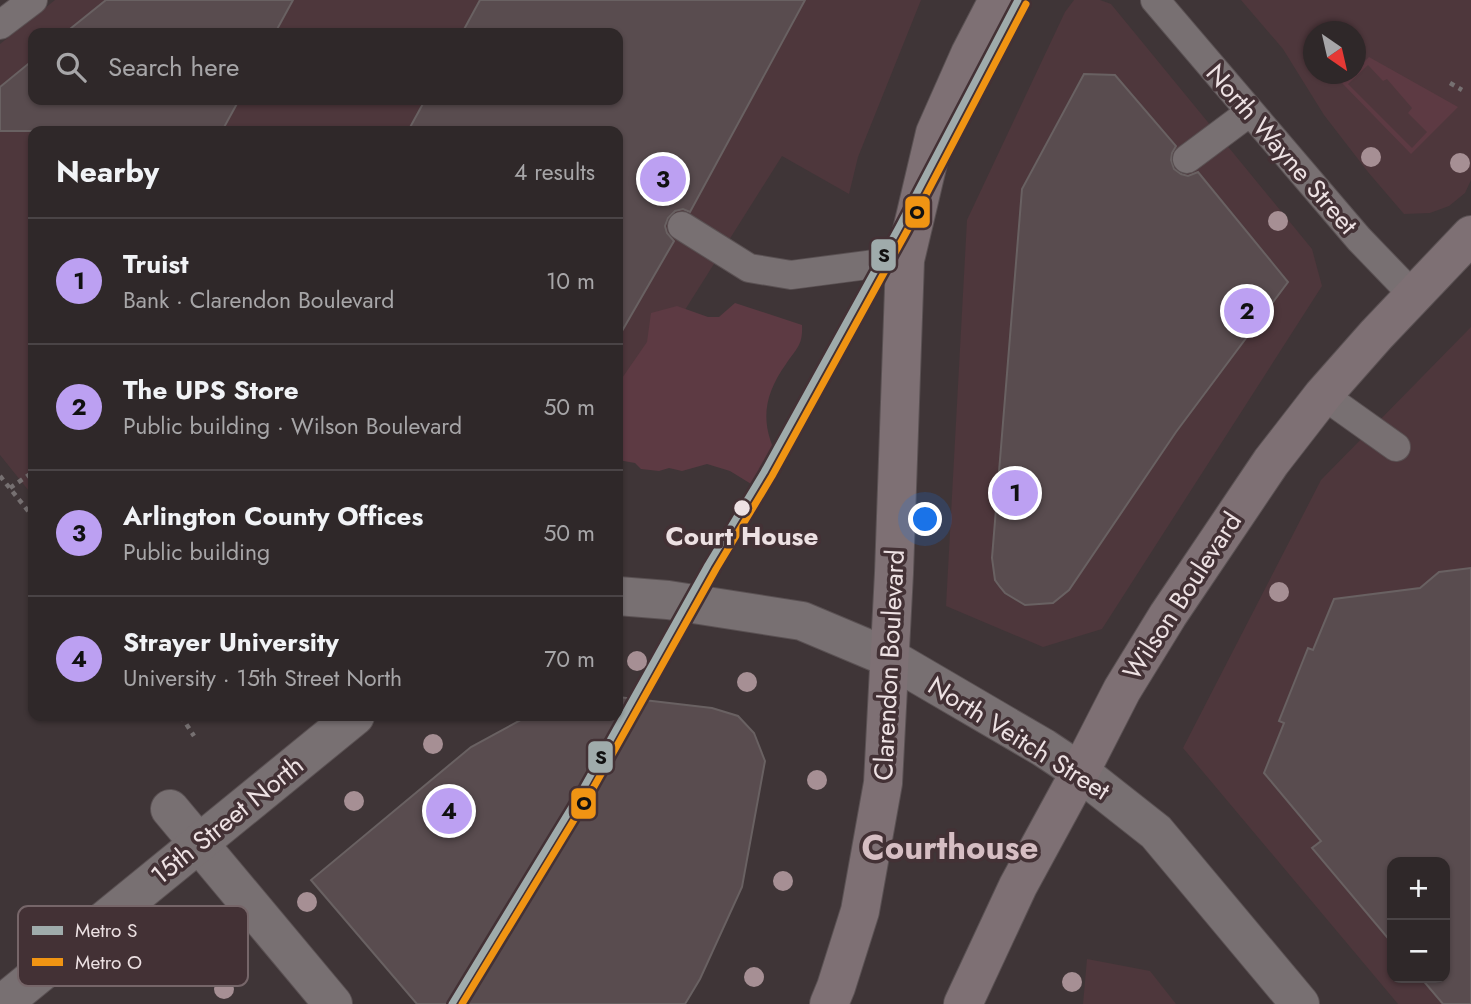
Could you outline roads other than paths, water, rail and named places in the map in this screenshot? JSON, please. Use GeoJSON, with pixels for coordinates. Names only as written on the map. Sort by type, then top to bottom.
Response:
{"type":"FeatureCollection","features":[{"type":"Feature","properties":{"kind":"main road","name":"Clarendon Boulevard"},"geometry":{"type":"LineString","coordinates":[[829,1004],[860,911],[883,783],[905,260],[934,134],[998,0]]}},
{"type":"Feature","properties":{"kind":"main road","name":"Wilson Boulevard"},"geometry":{"type":"LineString","coordinates":[[963,1004],[1018,886],[1122,690],[1168,615],[1271,462],[1323,396],[1471,235]]}},
{"type":"Feature","properties":{"kind":"street","name":"North Veitch Street"},"geometry":{"type":"LineString","coordinates":[[623,596],[668,600],[802,621],[890,658],[1044,748],[1080,772],[1157,832],[1300,1004]]}},
{"type":"Feature","properties":{"kind":"street","name":"15th Street North"},"geometry":{"type":"LineString","coordinates":[[122,906],[349,721]]}},
{"type":"Feature","properties":{"kind":"street"},"geometry":{"type":"LineString","coordinates":[[170,810],[333,1004]]}},
{"type":"Feature","properties":{"kind":"street","name":"15th Street North"},"geometry":{"type":"LineString","coordinates":[[2,1004],[24,986]]}},
{"type":"Feature","properties":{"kind":"lane"},"geometry":{"type":"LineString","coordinates":[[0,25],[33,0]]}},
{"type":"Feature","properties":{"kind":"lane","name":"North Wayne Street"},"geometry":{"type":"LineString","coordinates":[[1155,0],[1359,239],[1413,295]]}},
{"type":"Feature","properties":{"kind":"lane"},"geometry":{"type":"LineString","coordinates":[[1187,159],[1250,111]]}},
{"type":"Feature","properties":{"kind":"lane"},"geometry":{"type":"LineString","coordinates":[[682,226],[749,268],[792,275],[905,260]]}},
{"type":"Feature","properties":{"kind":"lane"},"geometry":{"type":"LineString","coordinates":[[1323,396],[1396,447]]}},
{"type":"Feature","properties":{"kind":"metro line","name":"S"},"geometry":{"type":"LineString","coordinates":[[623,717],[708,565],[764,472],[899,227],[1018,0]]}},
{"type":"Feature","properties":{"kind":"metro line","name":"O"},"geometry":{"type":"LineString","coordinates":[[462,1004],[591,792],[716,569],[772,476],[907,231],[1026,4]]}},
{"type":"Feature","properties":{"kind":"metro line","name":"S"},"geometry":{"type":"LineString","coordinates":[[452,1004],[584,787],[621,721]]}},
{"type":"Feature","properties":{"kind":"place","name":"Arlington County Offices"},"geometry":{"type":"Point","coordinates":[663,179]}},
{"type":"Feature","properties":{"kind":"place","name":"The UPS Store"},"geometry":{"type":"Point","coordinates":[1247,311]}},
{"type":"Feature","properties":{"kind":"place","name":"Truist"},"geometry":{"type":"Point","coordinates":[1015,493]}},
{"type":"Feature","properties":{"kind":"place","name":"Court House"},"geometry":{"type":"Point","coordinates":[742,508]}},
{"type":"Feature","properties":{"kind":"place","name":"Strayer University"},"geometry":{"type":"Point","coordinates":[449,811]}},
{"type":"Feature","properties":{"kind":"district","name":"Courthouse"},"geometry":{"type":"Point","coordinates":[950,847]}}]}
